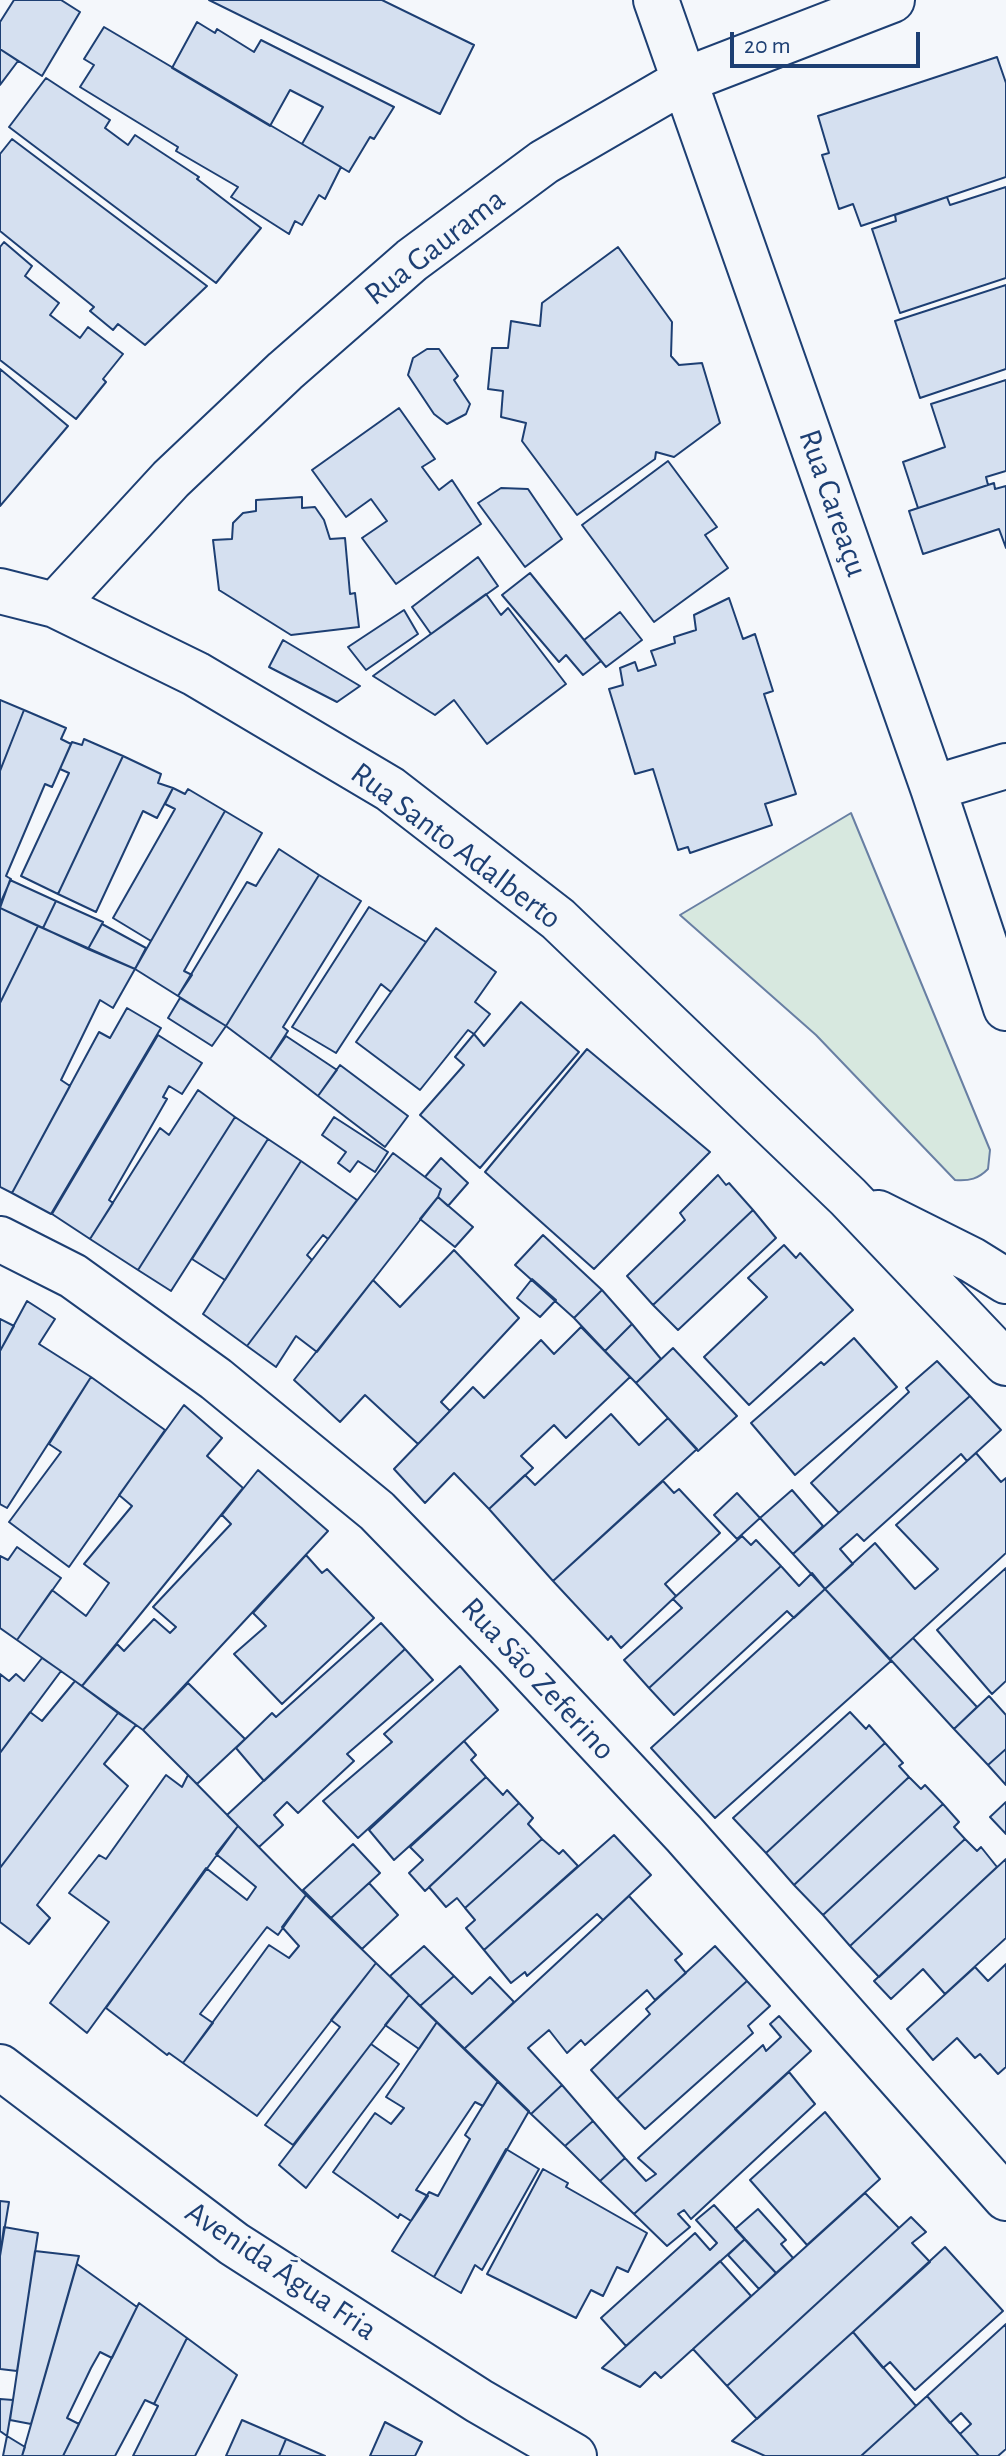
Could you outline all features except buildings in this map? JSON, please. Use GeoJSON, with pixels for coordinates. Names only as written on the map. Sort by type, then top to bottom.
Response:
{"type":"FeatureCollection","features":[{"type":"Feature","properties":{"kind":"street","name":"Rua Careaçu"},"geometry":{"type":"LineString","coordinates":[[656,0],[933,788],[1006,1008]]}},
{"type":"Feature","properties":{"kind":"street","name":"Rua Gaurama"},"geometry":{"type":"LineString","coordinates":[[55,605],[171,479],[285,371],[412,260],[544,162],[685,80],[892,0]]}},
{"type":"Feature","properties":{"kind":"street","name":"Rua Santo Adalberto"},"geometry":{"type":"LineString","coordinates":[[0,591],[55,605],[196,674],[390,789],[558,919],[848,1197],[1006,1363]]}},
{"type":"Feature","properties":{"kind":"street"},"geometry":{"type":"LineString","coordinates":[[933,788],[1006,766]]}},
{"type":"Feature","properties":{"kind":"street","name":"Rua Santo Adalberto"},"geometry":{"type":"LineString","coordinates":[[848,1197],[972,1260],[1006,1281]]}},
{"type":"Feature","properties":{"kind":"street","name":"Rua São Zeferino"},"geometry":{"type":"LineString","coordinates":[[0,1239],[73,1276],[180,1353],[377,1511],[684,1834],[1006,2198]]}},
{"type":"Feature","properties":{"kind":"street","name":"Avenida Água Fria"},"geometry":{"type":"LineString","coordinates":[[0,2067],[234,2244],[479,2401],[574,2456]]}},
{"type":"Feature","properties":{"kind":"shaded area"},"geometry":{"type":"Polygon","coordinates":[[[851,813],[990,1150],[988,1169],[973,1179],[955,1180],[816,1035],[680,915],[851,813]]]}}]}
